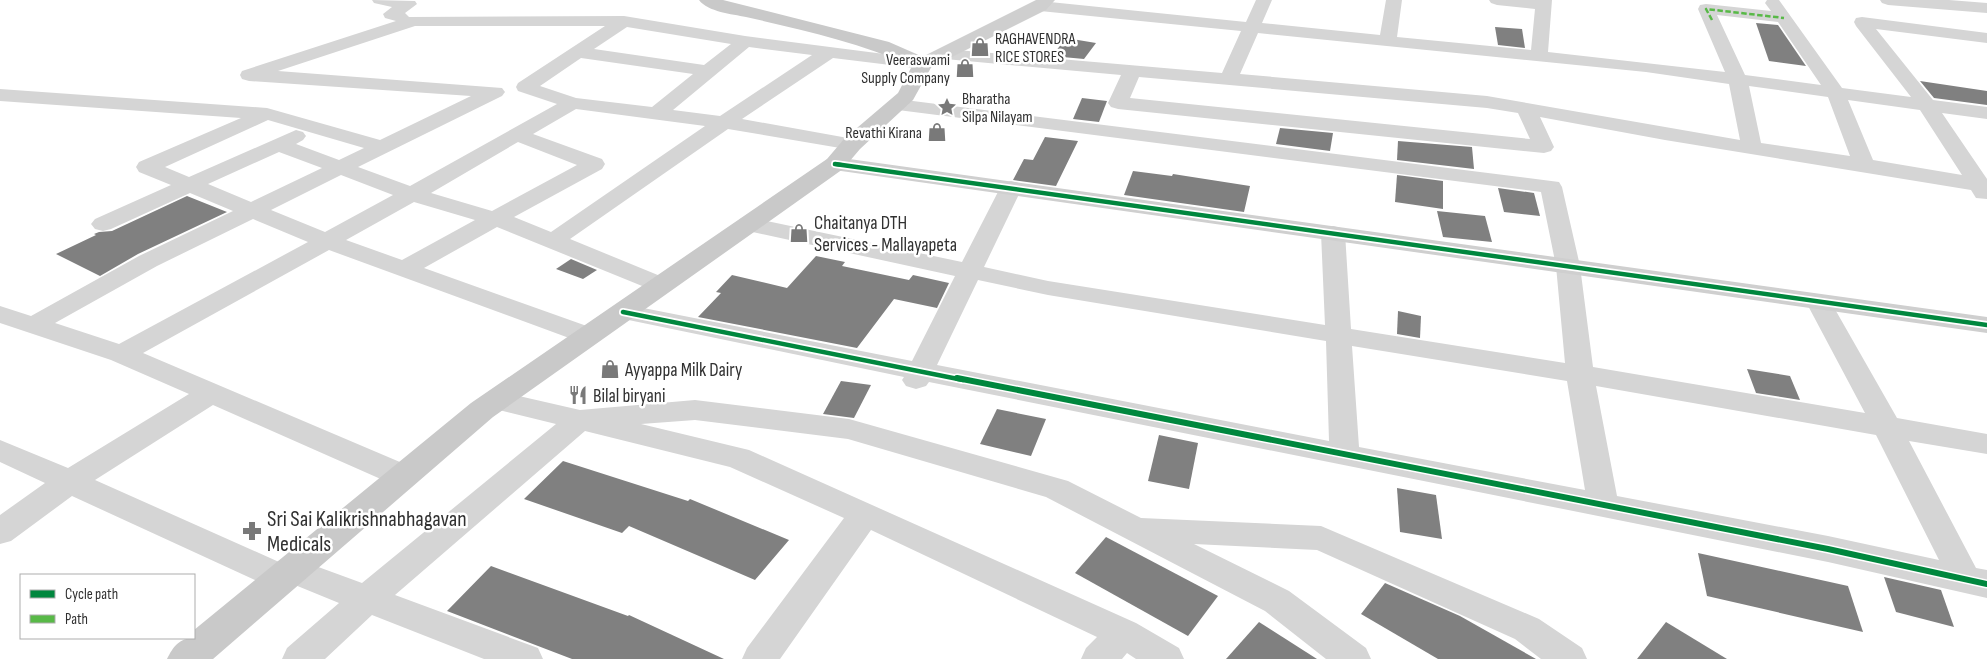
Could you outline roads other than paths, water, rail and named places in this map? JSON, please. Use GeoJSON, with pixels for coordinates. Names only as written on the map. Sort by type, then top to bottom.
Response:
{"type":"FeatureCollection","features":[{"type":"Feature","properties":{"kind":"main road"},"geometry":{"type":"LineString","coordinates":[[186,659],[496,400],[835,164],[852,144],[906,96],[934,59],[722,6],[708,0]]}},
{"type":"Feature","properties":{"kind":"street"},"geometry":{"type":"LineString","coordinates":[[380,0],[409,4],[390,14],[413,21],[624,21],[829,52],[1133,70],[1487,102],[1864,165],[1984,190]]}},
{"type":"Feature","properties":{"kind":"street"},"geometry":{"type":"LineString","coordinates":[[1229,78],[1264,0]]}},
{"type":"Feature","properties":{"kind":"street"},"geometry":{"type":"LineString","coordinates":[[1387,42],[1394,0]]}},
{"type":"Feature","properties":{"kind":"street"},"geometry":{"type":"LineString","coordinates":[[1497,0],[1544,3],[1540,56]]}},
{"type":"Feature","properties":{"kind":"street"},"geometry":{"type":"LineString","coordinates":[[1771,0],[1836,93],[1864,165]]}},
{"type":"Feature","properties":{"kind":"street"},"geometry":{"type":"LineString","coordinates":[[1888,0],[1945,2],[1987,8]]}},
{"type":"Feature","properties":{"kind":"street"},"geometry":{"type":"LineString","coordinates":[[1945,2],[1982,37],[1987,51]]}},
{"type":"Feature","properties":{"kind":"street"},"geometry":{"type":"LineString","coordinates":[[934,59],[1043,3],[1252,28],[1646,67],[1987,113]]}},
{"type":"Feature","properties":{"kind":"street"},"geometry":{"type":"LineString","coordinates":[[1752,147],[1738,80],[1706,8],[1784,18]]}},
{"type":"Feature","properties":{"kind":"street"},"geometry":{"type":"LineString","coordinates":[[413,21],[249,75],[495,92],[525,87],[624,21]]}},
{"type":"Feature","properties":{"kind":"street"},"geometry":{"type":"LineString","coordinates":[[1982,37],[1862,22],[1926,104],[1984,190]]}},
{"type":"Feature","properties":{"kind":"street"},"geometry":{"type":"LineString","coordinates":[[657,113],[746,40]]}},
{"type":"Feature","properties":{"kind":"street"},"geometry":{"type":"LineString","coordinates":[[577,52],[708,71]]}},
{"type":"Feature","properties":{"kind":"street"},"geometry":{"type":"LineString","coordinates":[[554,240],[829,52]]}},
{"type":"Feature","properties":{"kind":"street"},"geometry":{"type":"LineString","coordinates":[[1106,130],[1133,70]]}},
{"type":"Feature","properties":{"kind":"street"},"geometry":{"type":"LineString","coordinates":[[525,87],[573,103],[724,122],[852,144]]}},
{"type":"Feature","properties":{"kind":"street"},"geometry":{"type":"LineString","coordinates":[[32,325],[148,261],[495,92]]}},
{"type":"Feature","properties":{"kind":"street"},"geometry":{"type":"LineString","coordinates":[[0,95],[267,114],[384,147]]}},
{"type":"Feature","properties":{"kind":"street"},"geometry":{"type":"LineString","coordinates":[[121,354],[573,103]]}},
{"type":"Feature","properties":{"kind":"street"},"geometry":{"type":"LineString","coordinates":[[1118,103],[1544,148],[1526,109]]}},
{"type":"Feature","properties":{"kind":"street"},"geometry":{"type":"LineString","coordinates":[[897,105],[1552,187],[1568,266],[1580,374],[1603,505]]}},
{"type":"Feature","properties":{"kind":"street"},"geometry":{"type":"LineString","coordinates":[[267,114],[147,167],[327,241],[406,268],[589,336]]}},
{"type":"Feature","properties":{"kind":"street"},"geometry":{"type":"LineString","coordinates":[[103,224],[280,145],[314,127]]}},
{"type":"Feature","properties":{"kind":"street"},"geometry":{"type":"LineString","coordinates":[[406,268],[594,164],[517,135]]}},
{"type":"Feature","properties":{"kind":"street"},"geometry":{"type":"LineString","coordinates":[[280,145],[412,194],[497,219],[554,240],[661,285]]}},
{"type":"Feature","properties":{"kind":"street"},"geometry":{"type":"LineString","coordinates":[[835,164],[1987,325]]}},
{"type":"Feature","properties":{"kind":"street"},"geometry":{"type":"LineString","coordinates":[[919,376],[1011,188]]}},
{"type":"Feature","properties":{"kind":"street"},"geometry":{"type":"LineString","coordinates":[[748,224],[1048,288],[1580,374],[1886,425],[1987,444]]}},
{"type":"Feature","properties":{"kind":"street"},"geometry":{"type":"LineString","coordinates":[[1333,234],[1345,455]]}},
{"type":"Feature","properties":{"kind":"street"},"geometry":{"type":"LineString","coordinates":[[1819,302],[1886,425],[1976,582]]}},
{"type":"Feature","properties":{"kind":"street"},"geometry":{"type":"LineString","coordinates":[[623,312],[919,376],[1603,505],[1828,549],[1976,582]]}},
{"type":"Feature","properties":{"kind":"street"},"geometry":{"type":"LineString","coordinates":[[0,314],[121,354],[403,476]]}},
{"type":"Feature","properties":{"kind":"street"},"geometry":{"type":"LineString","coordinates":[[0,532],[71,480],[211,393]]}},
{"type":"Feature","properties":{"kind":"street"},"geometry":{"type":"LineString","coordinates":[[496,400],[738,458],[865,514],[1123,633],[1166,659]]}},
{"type":"Feature","properties":{"kind":"street"},"geometry":{"type":"LineString","coordinates":[[300,659],[367,599],[579,420],[694,410],[849,429],[1057,490],[1277,601],[1353,659]]}},
{"type":"Feature","properties":{"kind":"street"},"geometry":{"type":"LineString","coordinates":[[0,450],[286,574],[367,599],[524,659]]}},
{"type":"Feature","properties":{"kind":"street"},"geometry":{"type":"LineString","coordinates":[[760,659],[865,514]]}},
{"type":"Feature","properties":{"kind":"street"},"geometry":{"type":"LineString","coordinates":[[1134,529],[1321,538],[1527,629],[1569,659]]}},
{"type":"Feature","properties":{"kind":"street"},"geometry":{"type":"LineString","coordinates":[[1099,659],[1123,633]]}},
{"type":"Feature","properties":{"kind":"place","name":"RAGHAVENDRA RICE STORES"},"geometry":{"type":"Point","coordinates":[980,47]}},
{"type":"Feature","properties":{"kind":"place","name":"Veeraswami Supply Company"},"geometry":{"type":"Point","coordinates":[965,68]}},
{"type":"Feature","properties":{"kind":"place","name":"Bharatha Silpa Nilayam"},"geometry":{"type":"Point","coordinates":[947,107]}},
{"type":"Feature","properties":{"kind":"place","name":"Revathi Kirana"},"geometry":{"type":"Point","coordinates":[937,132]}},
{"type":"Feature","properties":{"kind":"place","name":"Chaitanya DTH Services - Mallayapeta"},"geometry":{"type":"Point","coordinates":[799,233]}},
{"type":"Feature","properties":{"kind":"place","name":"Ayyappa Milk Dairy"},"geometry":{"type":"Point","coordinates":[610,369]}},
{"type":"Feature","properties":{"kind":"place","name":"Bilal biryani"},"geometry":{"type":"Point","coordinates":[578,395]}},
{"type":"Feature","properties":{"kind":"place","name":"Sri Sai Kalikrishnabhagavan Medicals"},"geometry":{"type":"Point","coordinates":[252,531]}}]}
